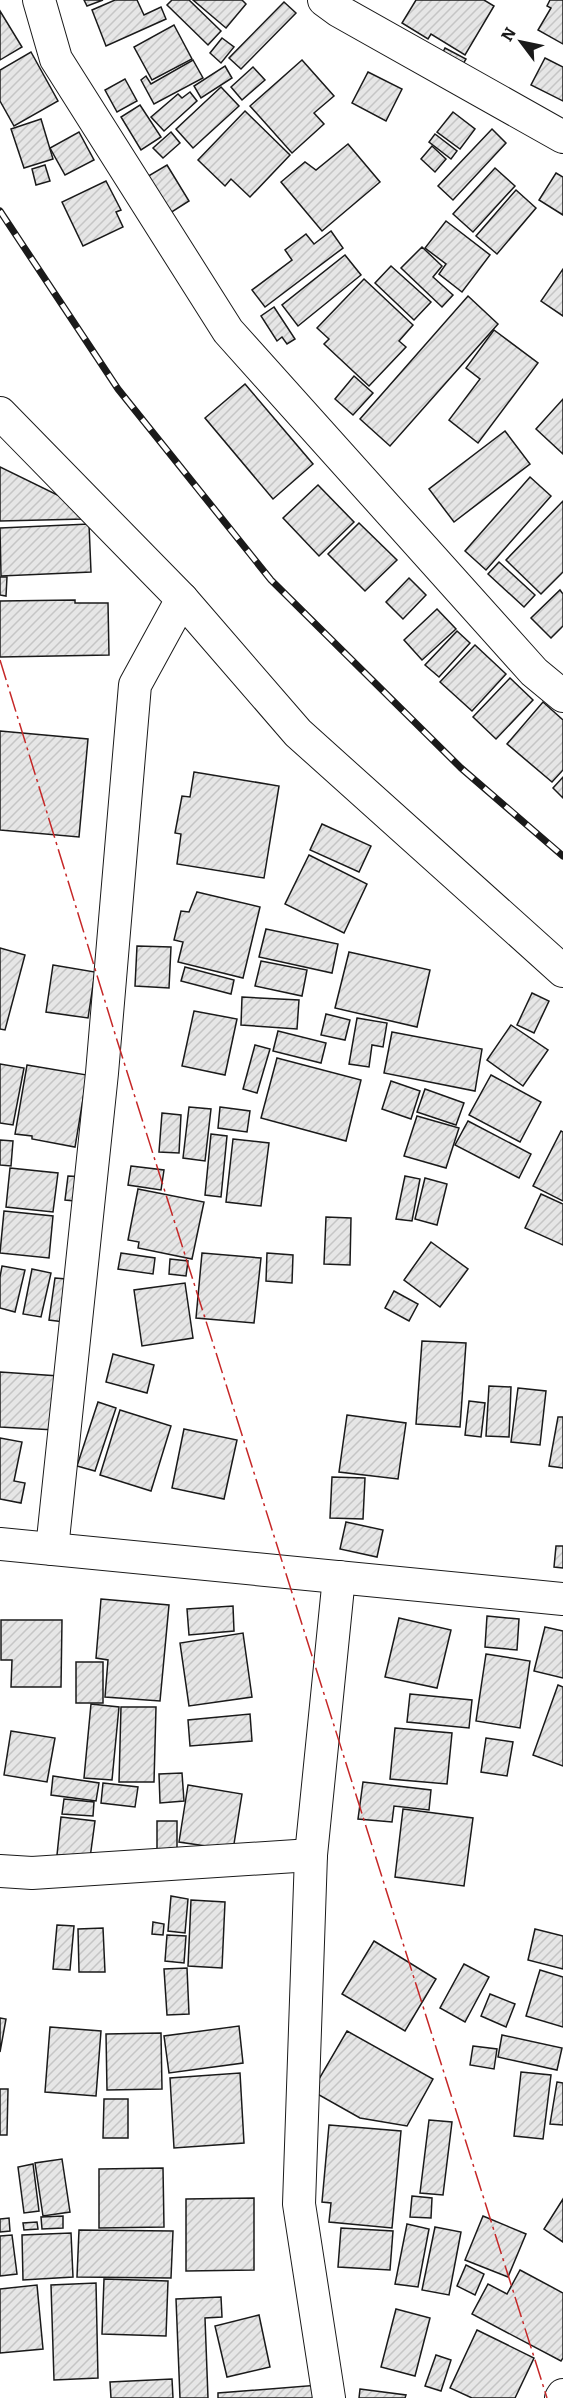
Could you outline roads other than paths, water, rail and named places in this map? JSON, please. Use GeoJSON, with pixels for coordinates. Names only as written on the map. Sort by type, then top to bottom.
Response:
{"type":"FeatureCollection","features":[{"type":"Feature","properties":{"kind":"street"},"geometry":{"type":"LineString","coordinates":[[39,0],[56,58],[228,331],[534,672],[563,696]]}},
{"type":"Feature","properties":{"kind":"street"},"geometry":{"type":"LineString","coordinates":[[336,4],[563,137]]}},
{"type":"Feature","properties":{"kind":"street"},"geometry":{"type":"LineString","coordinates":[[0,414],[182,599],[298,733],[563,971]]}},
{"type":"Feature","properties":{"kind":"street"},"geometry":{"type":"LineString","coordinates":[[52,1549],[102,1073],[135,686],[182,599]]}},
{"type":"Feature","properties":{"kind":"street"},"geometry":{"type":"LineString","coordinates":[[0,1544],[563,1599]]}},
{"type":"Feature","properties":{"kind":"street"},"geometry":{"type":"LineString","coordinates":[[329,2398],[299,2204],[311,1855],[339,1577]]}},
{"type":"Feature","properties":{"kind":"street"},"geometry":{"type":"LineString","coordinates":[[0,1870],[32,1873],[311,1855]]}},
{"type":"Feature","properties":{"kind":"railway"},"geometry":{"type":"LineString","coordinates":[[0,211],[118,389],[271,580],[461,768],[563,856]]}}]}
